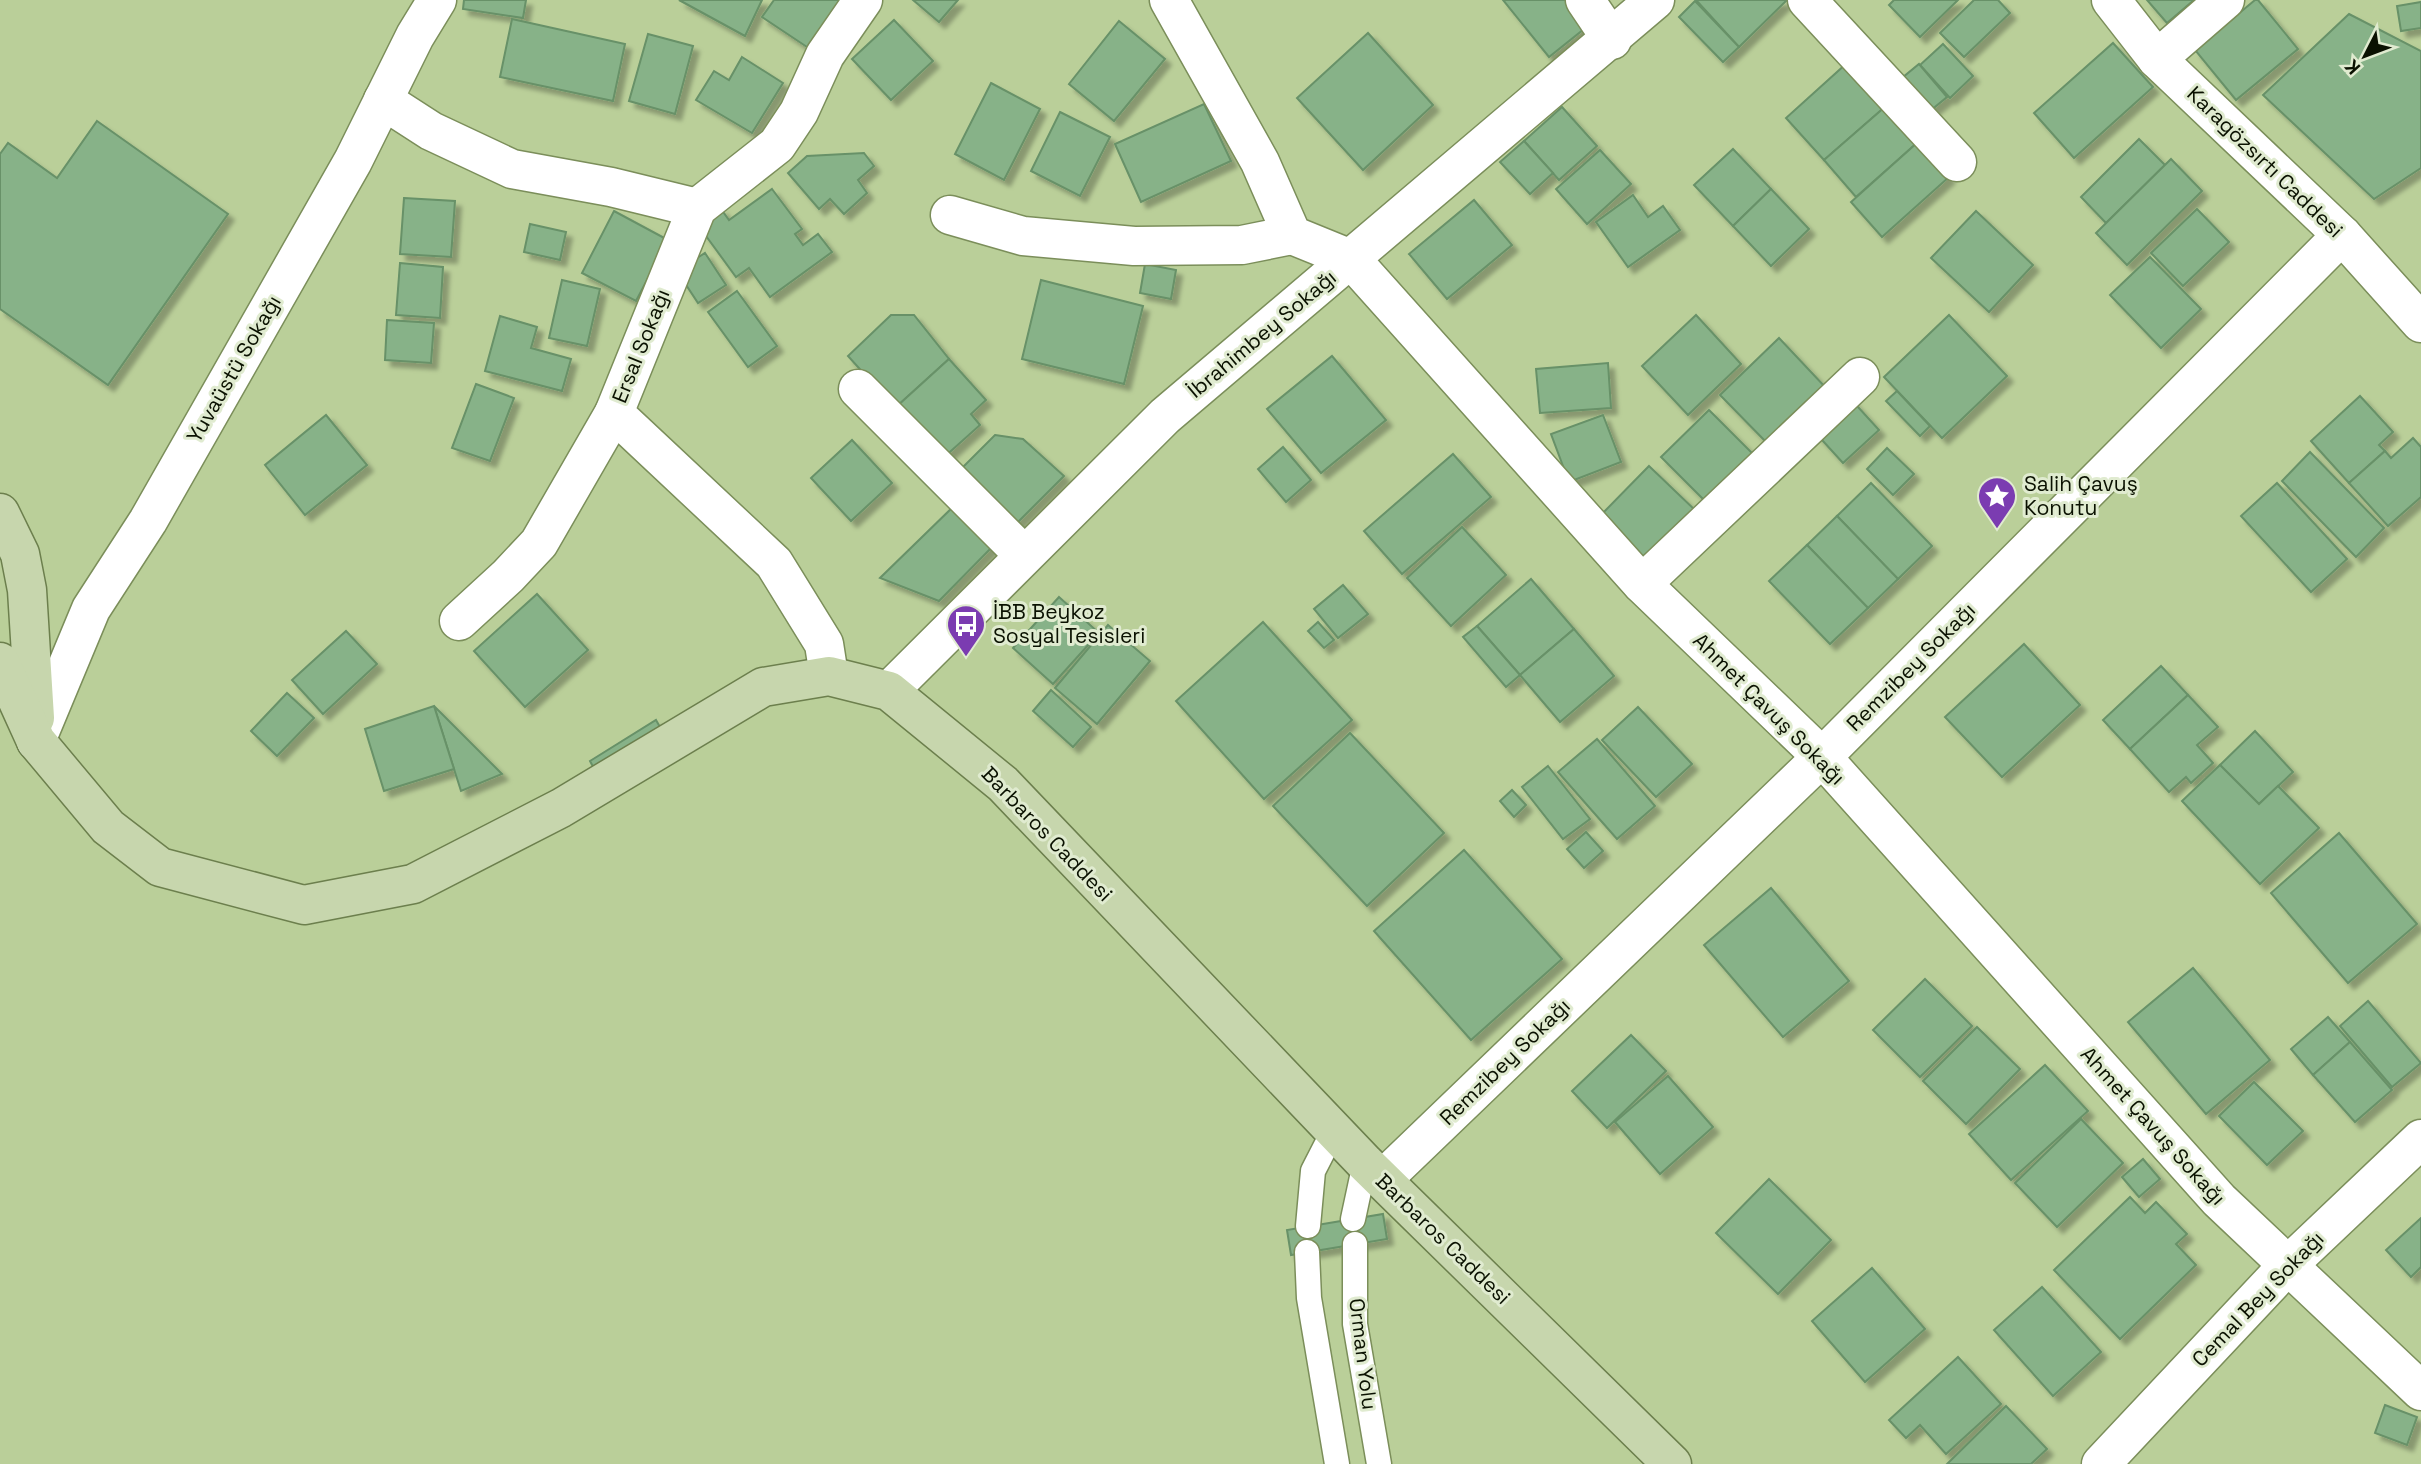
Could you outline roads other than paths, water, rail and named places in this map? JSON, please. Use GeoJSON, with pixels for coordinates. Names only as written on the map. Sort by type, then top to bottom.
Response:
{"type":"FeatureCollection","features":[{"type":"Feature","properties":{"kind":"main road"},"geometry":{"type":"LineString","coordinates":[[0,513],[20,554],[27,590],[36,741]]}},
{"type":"Feature","properties":{"kind":"main road","name":"Barbaros Caddesi"},"geometry":{"type":"LineString","coordinates":[[0,662],[36,741],[108,827],[160,867],[304,905],[414,884],[561,808],[763,687],[829,676],[889,691],[1003,784],[1374,1171],[1672,1464]]}},
{"type":"Feature","properties":{"kind":"street","name":"Yuvaüstü Sokağı"},"geometry":{"type":"LineString","coordinates":[[36,741],[91,609],[155,509],[353,161],[437,0]]}},
{"type":"Feature","properties":{"kind":"street","name":"Ersal Sokağı"},"geometry":{"type":"LineString","coordinates":[[829,676],[824,643],[774,563],[614,413],[697,208],[777,145],[799,112],[825,55],[863,0]]}},
{"type":"Feature","properties":{"kind":"street"},"geometry":{"type":"LineString","coordinates":[[950,215],[1023,236],[1134,246],[1242,245],[1292,236],[1260,162],[1169,0]]}},
{"type":"Feature","properties":{"kind":"street"},"geometry":{"type":"LineString","coordinates":[[1585,0],[1612,40]]}},
{"type":"Feature","properties":{"kind":"street","name":"İbrahimbey Sokağı"},"geometry":{"type":"LineString","coordinates":[[889,691],[1165,416],[1612,40],[1655,0]]}},
{"type":"Feature","properties":{"kind":"street"},"geometry":{"type":"LineString","coordinates":[[1807,0],[1957,162]]}},
{"type":"Feature","properties":{"kind":"street","name":"Karagözsırtı Caddesi"},"geometry":{"type":"LineString","coordinates":[[2111,0],[2157,59],[2342,235],[2421,323]]}},
{"type":"Feature","properties":{"kind":"street"},"geometry":{"type":"LineString","coordinates":[[2157,59],[2225,0]]}},
{"type":"Feature","properties":{"kind":"street"},"geometry":{"type":"LineString","coordinates":[[383,100],[431,131],[512,169],[611,187],[697,208]]}},
{"type":"Feature","properties":{"kind":"street","name":"Remzibey Sokağı"},"geometry":{"type":"LineString","coordinates":[[1374,1171],[1822,757],[2342,235]]}},
{"type":"Feature","properties":{"kind":"street","name":"Ahmet Çavuş Sokağı"},"geometry":{"type":"LineString","coordinates":[[1292,236],[1351,259],[1642,584],[1822,757],[2219,1199],[2421,1391]]}},
{"type":"Feature","properties":{"kind":"street"},"geometry":{"type":"LineString","coordinates":[[1642,584],[1860,377]]}},
{"type":"Feature","properties":{"kind":"street"},"geometry":{"type":"LineString","coordinates":[[858,389],[1023,555]]}},
{"type":"Feature","properties":{"kind":"street"},"geometry":{"type":"LineString","coordinates":[[459,621],[539,543],[614,413]]}},
{"type":"Feature","properties":{"kind":"street","name":"Cemal Bey Sokağı"},"geometry":{"type":"LineString","coordinates":[[2101,1464],[2288,1265],[2421,1139]]}},
{"type":"Feature","properties":{"kind":"lane"},"geometry":{"type":"LineString","coordinates":[[1308,1226],[1313,1171],[1334,1130]]}},
{"type":"Feature","properties":{"kind":"lane"},"geometry":{"type":"LineString","coordinates":[[1353,1219],[1374,1171]]}},
{"type":"Feature","properties":{"kind":"lane","name":"Orman Yolu"},"geometry":{"type":"LineString","coordinates":[[1354,1244],[1355,1324],[1379,1464]]}},
{"type":"Feature","properties":{"kind":"lane","name":"Orman Yolu"},"geometry":{"type":"LineString","coordinates":[[1307,1252],[1309,1298],[1337,1464]]}},
{"type":"Feature","properties":{"kind":"place","name":"Salih Çavuş Konutu"},"geometry":{"type":"Point","coordinates":[1997,530]}},
{"type":"Feature","properties":{"kind":"place","name":"İBB Beykoz Sosyal Tesisleri"},"geometry":{"type":"Point","coordinates":[966,658]}}]}
